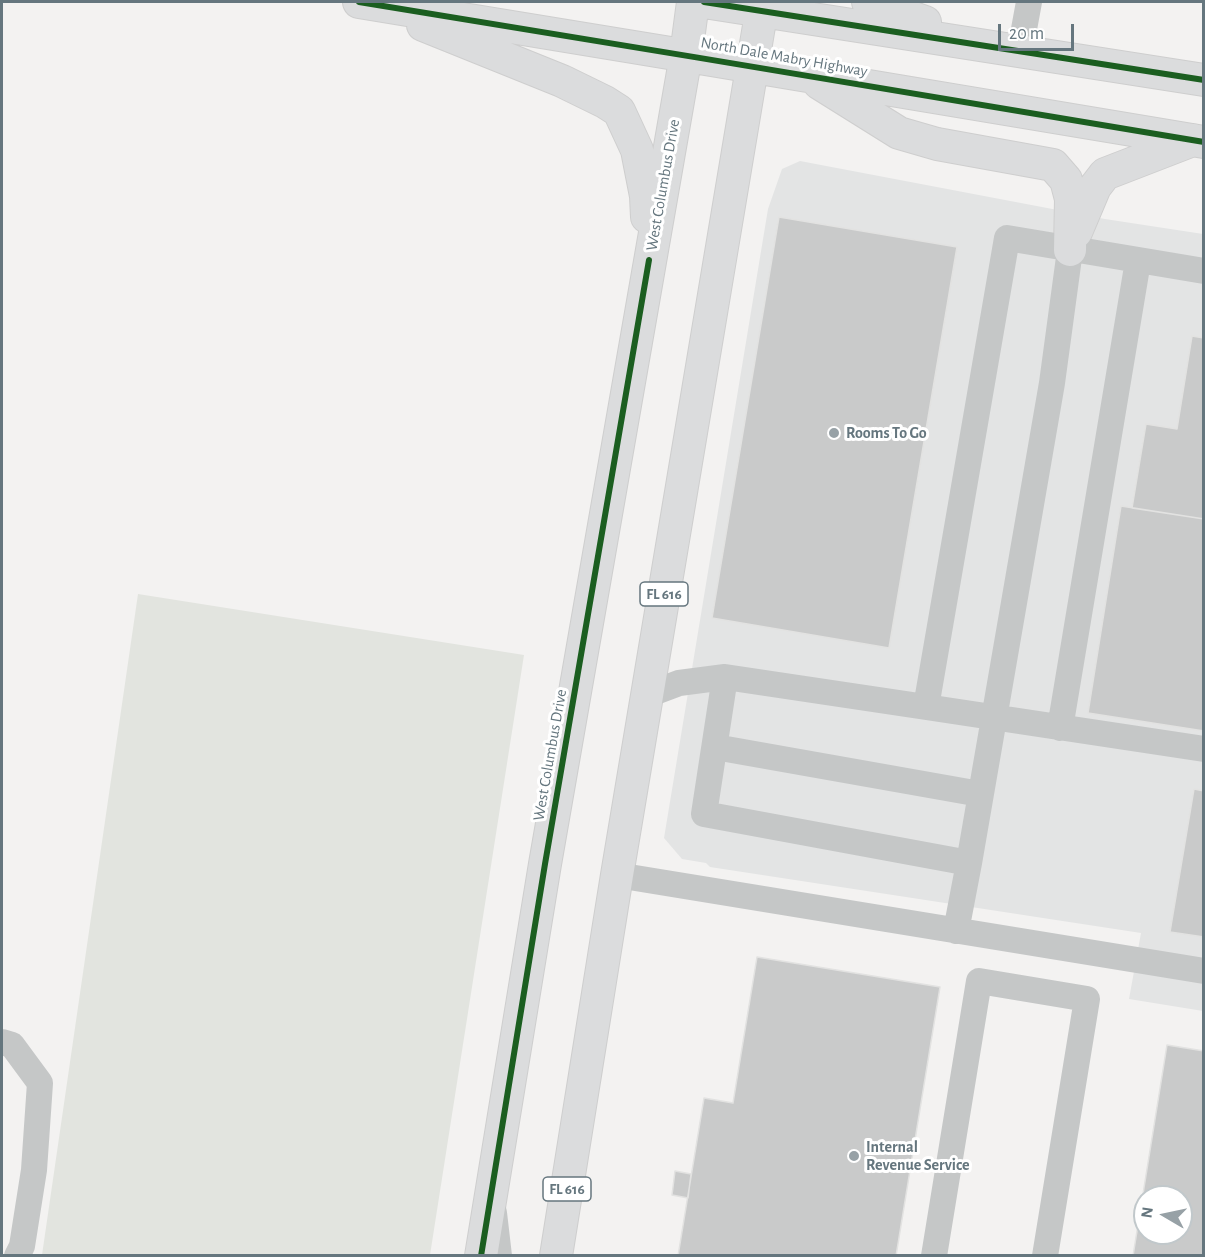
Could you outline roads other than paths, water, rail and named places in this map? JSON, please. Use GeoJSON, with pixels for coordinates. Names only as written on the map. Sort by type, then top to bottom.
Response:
{"type":"FeatureCollection","features":[{"type":"Feature","properties":{"kind":"main road","name":"West Columbus Drive"},"geometry":{"type":"LineString","coordinates":[[481,1256],[490,1186],[686,54],[693,2]]}},
{"type":"Feature","properties":{"kind":"main road"},"geometry":{"type":"LineString","coordinates":[[704,2],[762,6],[1010,50],[1203,80]]}},
{"type":"Feature","properties":{"kind":"main road"},"geometry":{"type":"LineString","coordinates":[[868,2],[1010,50]]}},
{"type":"Feature","properties":{"kind":"main road","name":"North Dale Mabry Highway"},"geometry":{"type":"LineString","coordinates":[[366,3],[686,54],[1198,141]]}},
{"type":"Feature","properties":{"kind":"main road"},"geometry":{"type":"LineString","coordinates":[[366,3],[562,81],[606,102],[619,111],[637,150],[646,196],[649,260]]}},
{"type":"Feature","properties":{"kind":"main road","name":"FL 616"},"geometry":{"type":"LineString","coordinates":[[556,1256],[762,6]]}},
{"type":"Feature","properties":{"kind":"main road"},"geometry":{"type":"LineString","coordinates":[[805,75],[899,133],[937,144],[1053,165],[1065,180],[1071,199],[1070,250]]}},
{"type":"Feature","properties":{"kind":"main road"},"geometry":{"type":"LineString","coordinates":[[1070,250],[1082,213],[1095,187],[1106,174],[1198,141]]}},
{"type":"Feature","properties":{"kind":"street"},"geometry":{"type":"LineString","coordinates":[[1010,50],[1029,2]]}},
{"type":"Feature","properties":{"kind":"street"},"geometry":{"type":"LineString","coordinates":[[926,707],[1007,238],[1203,272]]}},
{"type":"Feature","properties":{"kind":"street"},"geometry":{"type":"LineString","coordinates":[[956,931],[1052,383],[1070,250]]}},
{"type":"Feature","properties":{"kind":"street"},"geometry":{"type":"LineString","coordinates":[[1060,728],[1138,261]]}},
{"type":"Feature","properties":{"kind":"street"},"geometry":{"type":"LineString","coordinates":[[725,677],[704,814],[969,863]]}},
{"type":"Feature","properties":{"kind":"street"},"geometry":{"type":"LineString","coordinates":[[647,695],[679,683],[725,677],[1203,749]]}},
{"type":"Feature","properties":{"kind":"street"},"geometry":{"type":"LineString","coordinates":[[715,747],[980,795]]}},
{"type":"Feature","properties":{"kind":"street"},"geometry":{"type":"LineString","coordinates":[[617,875],[1203,971]]}},
{"type":"Feature","properties":{"kind":"street"},"geometry":{"type":"LineString","coordinates":[[934,1256],[979,981],[1088,999],[1045,1256]]}},
{"type":"Feature","properties":{"kind":"street"},"geometry":{"type":"LineString","coordinates":[[2,1042],[12,1045],[40,1083],[34,1170],[22,1246],[17,1256]]}},
{"type":"Feature","properties":{"kind":"street"},"geometry":{"type":"LineString","coordinates":[[490,1186],[499,1256]]}},
{"type":"Feature","properties":{"kind":"place","name":"Rooms To Go"},"geometry":{"type":"Point","coordinates":[834,433]}},
{"type":"Feature","properties":{"kind":"place","name":"Internal Revenue Service"},"geometry":{"type":"Point","coordinates":[854,1156]}}]}
